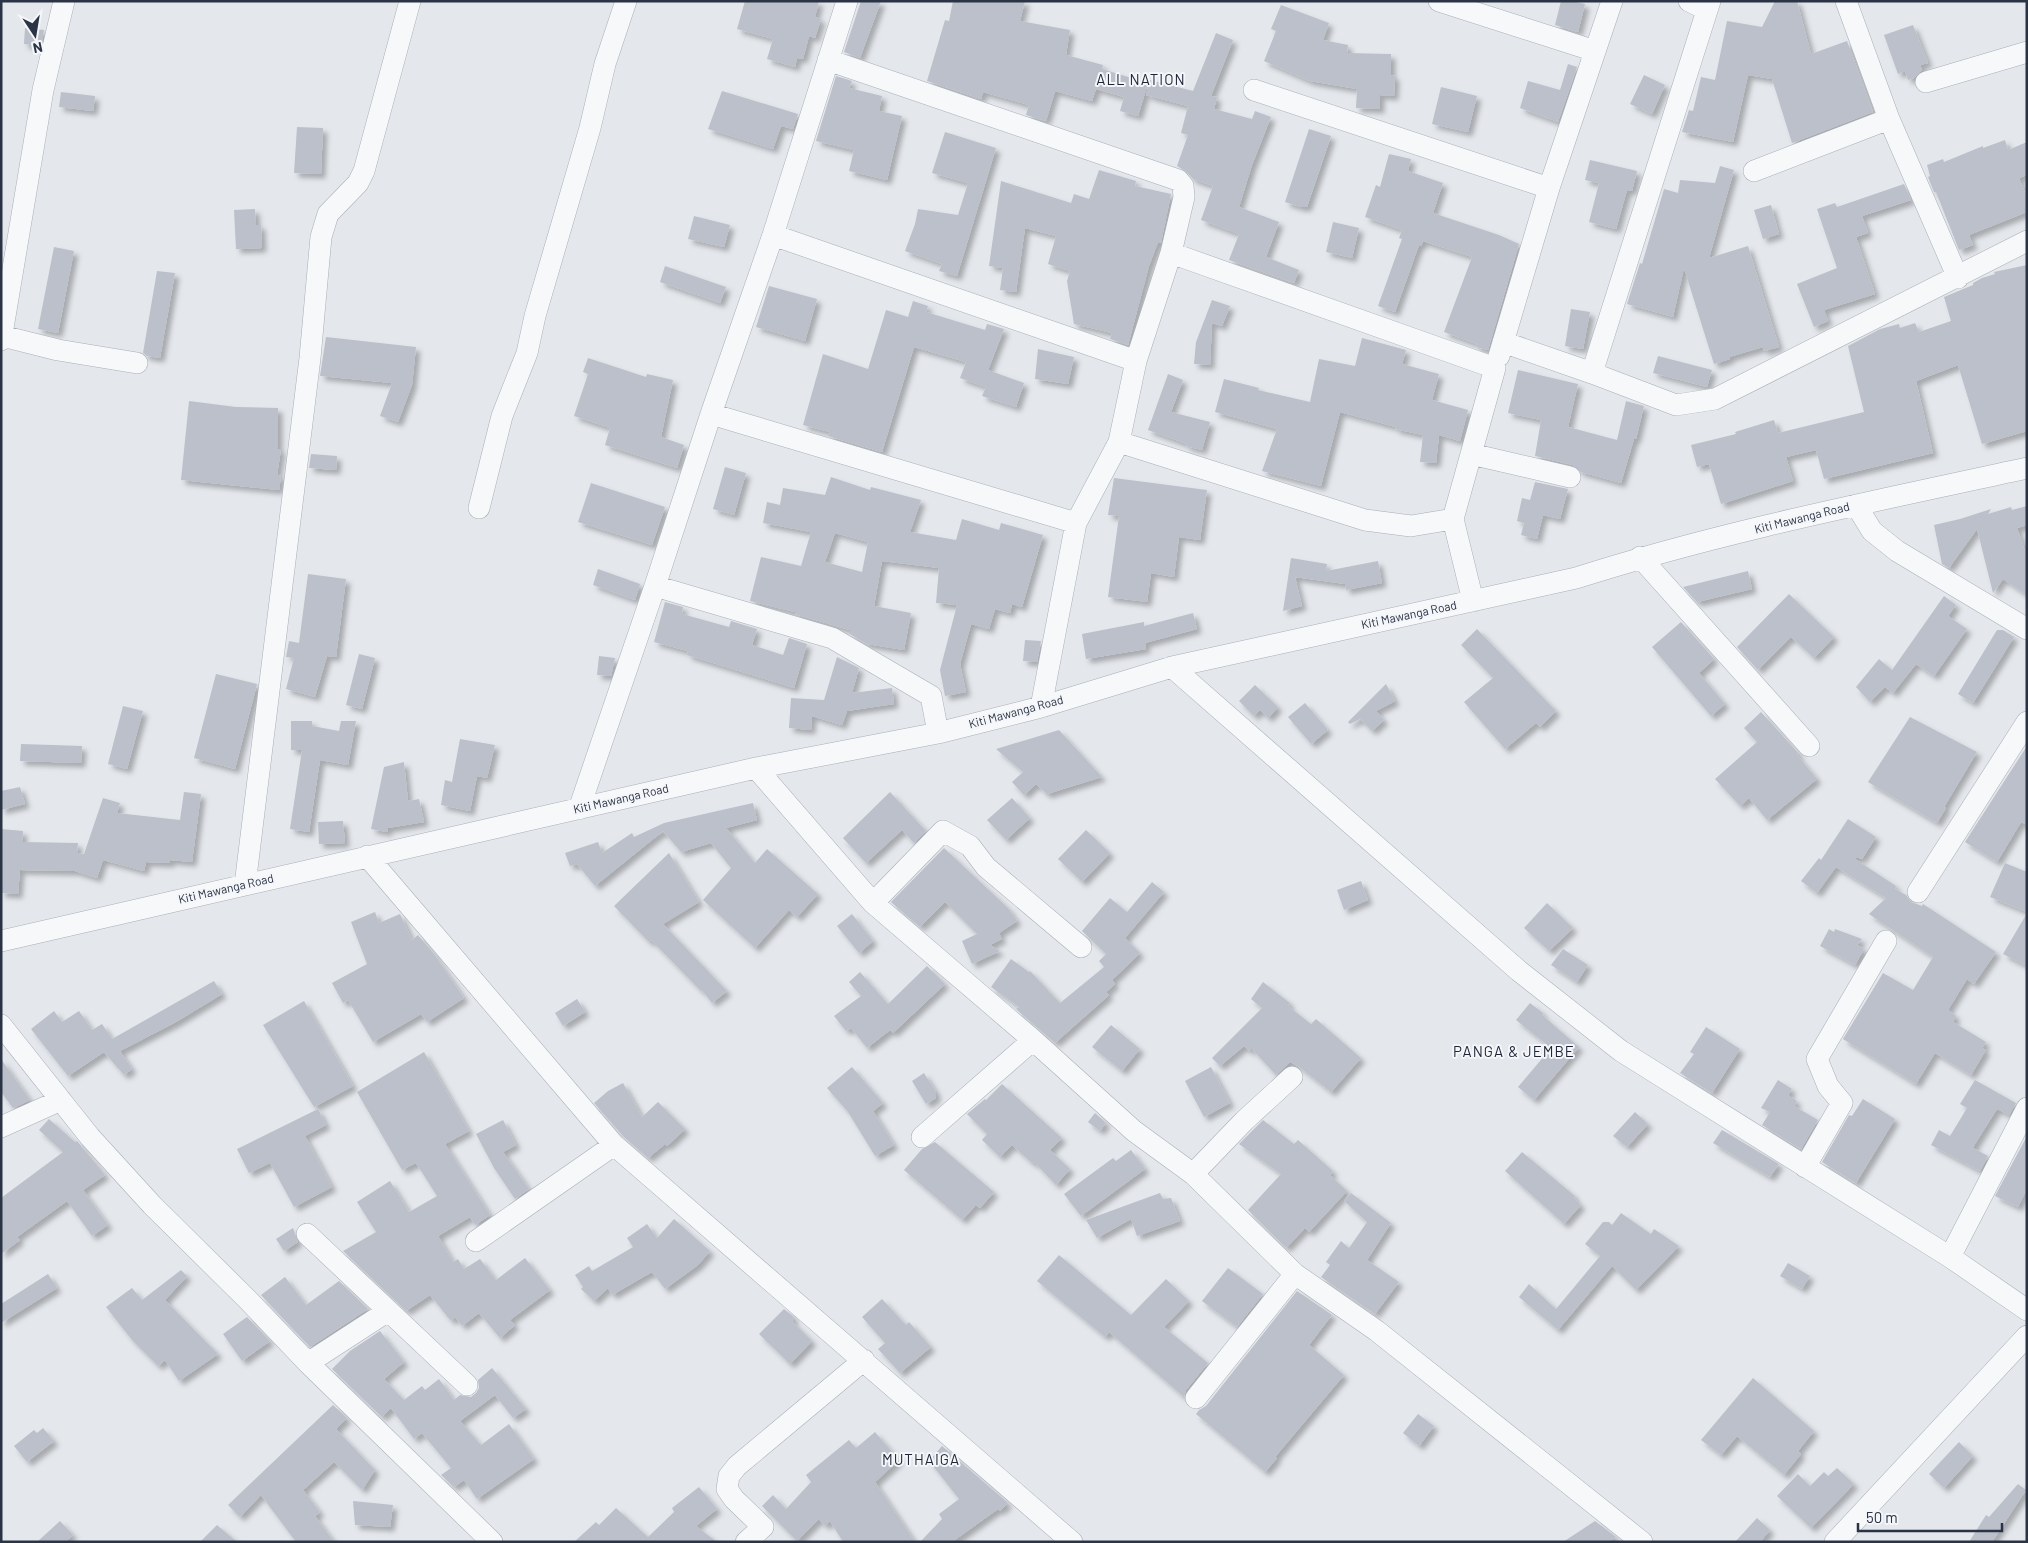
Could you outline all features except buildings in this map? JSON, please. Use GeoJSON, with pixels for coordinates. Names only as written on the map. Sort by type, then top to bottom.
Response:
{"type":"FeatureCollection","features":[{"type":"Feature","properties":{"kind":"street"},"geometry":{"type":"LineString","coordinates":[[64,1],[43,90],[2,338],[58,350],[137,363]]}},
{"type":"Feature","properties":{"kind":"street"},"geometry":{"type":"LineString","coordinates":[[245,885],[306,397],[321,237],[328,214],[358,183],[364,171],[410,1]]}},
{"type":"Feature","properties":{"kind":"street"},"geometry":{"type":"LineString","coordinates":[[479,508],[502,416],[527,353],[535,316],[590,128],[605,64],[626,1]]}},
{"type":"Feature","properties":{"kind":"street"},"geometry":{"type":"LineString","coordinates":[[578,809],[773,235],[847,1]]}},
{"type":"Feature","properties":{"kind":"street"},"geometry":{"type":"LineString","coordinates":[[1439,1],[1594,51]]}},
{"type":"Feature","properties":{"kind":"street"},"geometry":{"type":"LineString","coordinates":[[1473,601],[1453,519],[1502,342],[1549,188],[1612,1]]}},
{"type":"Feature","properties":{"kind":"street"},"geometry":{"type":"LineString","coordinates":[[1846,1],[1889,119],[1958,278]]}},
{"type":"Feature","properties":{"kind":"street"},"geometry":{"type":"LineString","coordinates":[[1592,373],[1702,4]]}},
{"type":"Feature","properties":{"kind":"street"},"geometry":{"type":"LineString","coordinates":[[1926,82],[2027,52]]}},
{"type":"Feature","properties":{"kind":"street"},"geometry":{"type":"LineString","coordinates":[[828,60],[1178,180],[1183,186],[1184,197],[1171,253],[1136,361],[1119,442],[1076,523],[1041,707]]}},
{"type":"Feature","properties":{"kind":"street"},"geometry":{"type":"LineString","coordinates":[[1254,90],[1549,188]]}},
{"type":"Feature","properties":{"kind":"street"},"geometry":{"type":"LineString","coordinates":[[1754,171],[1889,119]]}},
{"type":"Feature","properties":{"kind":"street"},"geometry":{"type":"LineString","coordinates":[[773,235],[1136,361]]}},
{"type":"Feature","properties":{"kind":"street"},"geometry":{"type":"LineString","coordinates":[[1502,342],[1676,405],[1715,399],[2027,242]]}},
{"type":"Feature","properties":{"kind":"street"},"geometry":{"type":"LineString","coordinates":[[1171,253],[1495,368]]}},
{"type":"Feature","properties":{"kind":"street"},"geometry":{"type":"LineString","coordinates":[[711,414],[1076,523]]}},
{"type":"Feature","properties":{"kind":"street"},"geometry":{"type":"LineString","coordinates":[[1119,442],[1365,520],[1411,526],[1453,519]]}},
{"type":"Feature","properties":{"kind":"street"},"geometry":{"type":"LineString","coordinates":[[1471,454],[1570,477]]}},
{"type":"Feature","properties":{"kind":"street","name":"Kiti Mawanga Road"},"geometry":{"type":"LineString","coordinates":[[1,941],[756,768],[938,733],[1041,707],[1172,667],[1576,578],[1640,557],[1856,505],[2027,468]]}},
{"type":"Feature","properties":{"kind":"street"},"geometry":{"type":"LineString","coordinates":[[1856,505],[1872,532],[1897,551],[2027,629]]}},
{"type":"Feature","properties":{"kind":"street"},"geometry":{"type":"LineString","coordinates":[[1640,557],[1810,746]]}},
{"type":"Feature","properties":{"kind":"street"},"geometry":{"type":"LineString","coordinates":[[655,586],[832,638],[931,696],[938,733]]}},
{"type":"Feature","properties":{"kind":"street"},"geometry":{"type":"LineString","coordinates":[[1172,667],[1542,989],[1621,1051],[1950,1257],[2027,1310]]}},
{"type":"Feature","properties":{"kind":"street"},"geometry":{"type":"LineString","coordinates":[[1918,892],[2027,722]]}},
{"type":"Feature","properties":{"kind":"street"},"geometry":{"type":"LineString","coordinates":[[756,768],[872,903],[1033,1040],[1134,1131],[1193,1174],[1295,1274],[1377,1331],[1642,1542]]}},
{"type":"Feature","properties":{"kind":"street"},"geometry":{"type":"LineString","coordinates":[[872,903],[944,831],[970,846],[986,867],[1081,947]]}},
{"type":"Feature","properties":{"kind":"street"},"geometry":{"type":"LineString","coordinates":[[367,856],[614,1145],[1072,1542]]}},
{"type":"Feature","properties":{"kind":"street"},"geometry":{"type":"LineString","coordinates":[[1805,1167],[1842,1103],[1828,1086],[1817,1059],[1886,941]]}},
{"type":"Feature","properties":{"kind":"street"},"geometry":{"type":"LineString","coordinates":[[1,1025],[90,1137],[152,1206],[248,1300],[308,1363],[492,1542]]}},
{"type":"Feature","properties":{"kind":"street"},"geometry":{"type":"LineString","coordinates":[[922,1137],[1033,1040]]}},
{"type":"Feature","properties":{"kind":"street"},"geometry":{"type":"LineString","coordinates":[[1193,1174],[1244,1121],[1292,1077]]}},
{"type":"Feature","properties":{"kind":"street"},"geometry":{"type":"LineString","coordinates":[[1,1127],[61,1100]]}},
{"type":"Feature","properties":{"kind":"street"},"geometry":{"type":"LineString","coordinates":[[1950,1257],[2027,1108]]}},
{"type":"Feature","properties":{"kind":"street"},"geometry":{"type":"LineString","coordinates":[[476,1241],[614,1145]]}},
{"type":"Feature","properties":{"kind":"street"},"geometry":{"type":"LineString","coordinates":[[307,1234],[467,1385]]}},
{"type":"Feature","properties":{"kind":"street"},"geometry":{"type":"LineString","coordinates":[[1196,1398],[1295,1274]]}},
{"type":"Feature","properties":{"kind":"street"},"geometry":{"type":"LineString","coordinates":[[308,1363],[388,1311]]}},
{"type":"Feature","properties":{"kind":"street"},"geometry":{"type":"LineString","coordinates":[[1835,1542],[2027,1336]]}},
{"type":"Feature","properties":{"kind":"street"},"geometry":{"type":"LineString","coordinates":[[746,1542],[763,1527],[734,1499],[727,1489],[729,1476],[737,1466],[762,1444],[864,1360]]}},
{"type":"Feature","properties":{"kind":"district","name":"ALL NATION"},"geometry":{"type":"Point","coordinates":[1141,80]}},
{"type":"Feature","properties":{"kind":"district","name":"PANGA & JEMBE"},"geometry":{"type":"Point","coordinates":[1514,1052]}},
{"type":"Feature","properties":{"kind":"district","name":"MUTHAIGA"},"geometry":{"type":"Point","coordinates":[921,1460]}}]}
